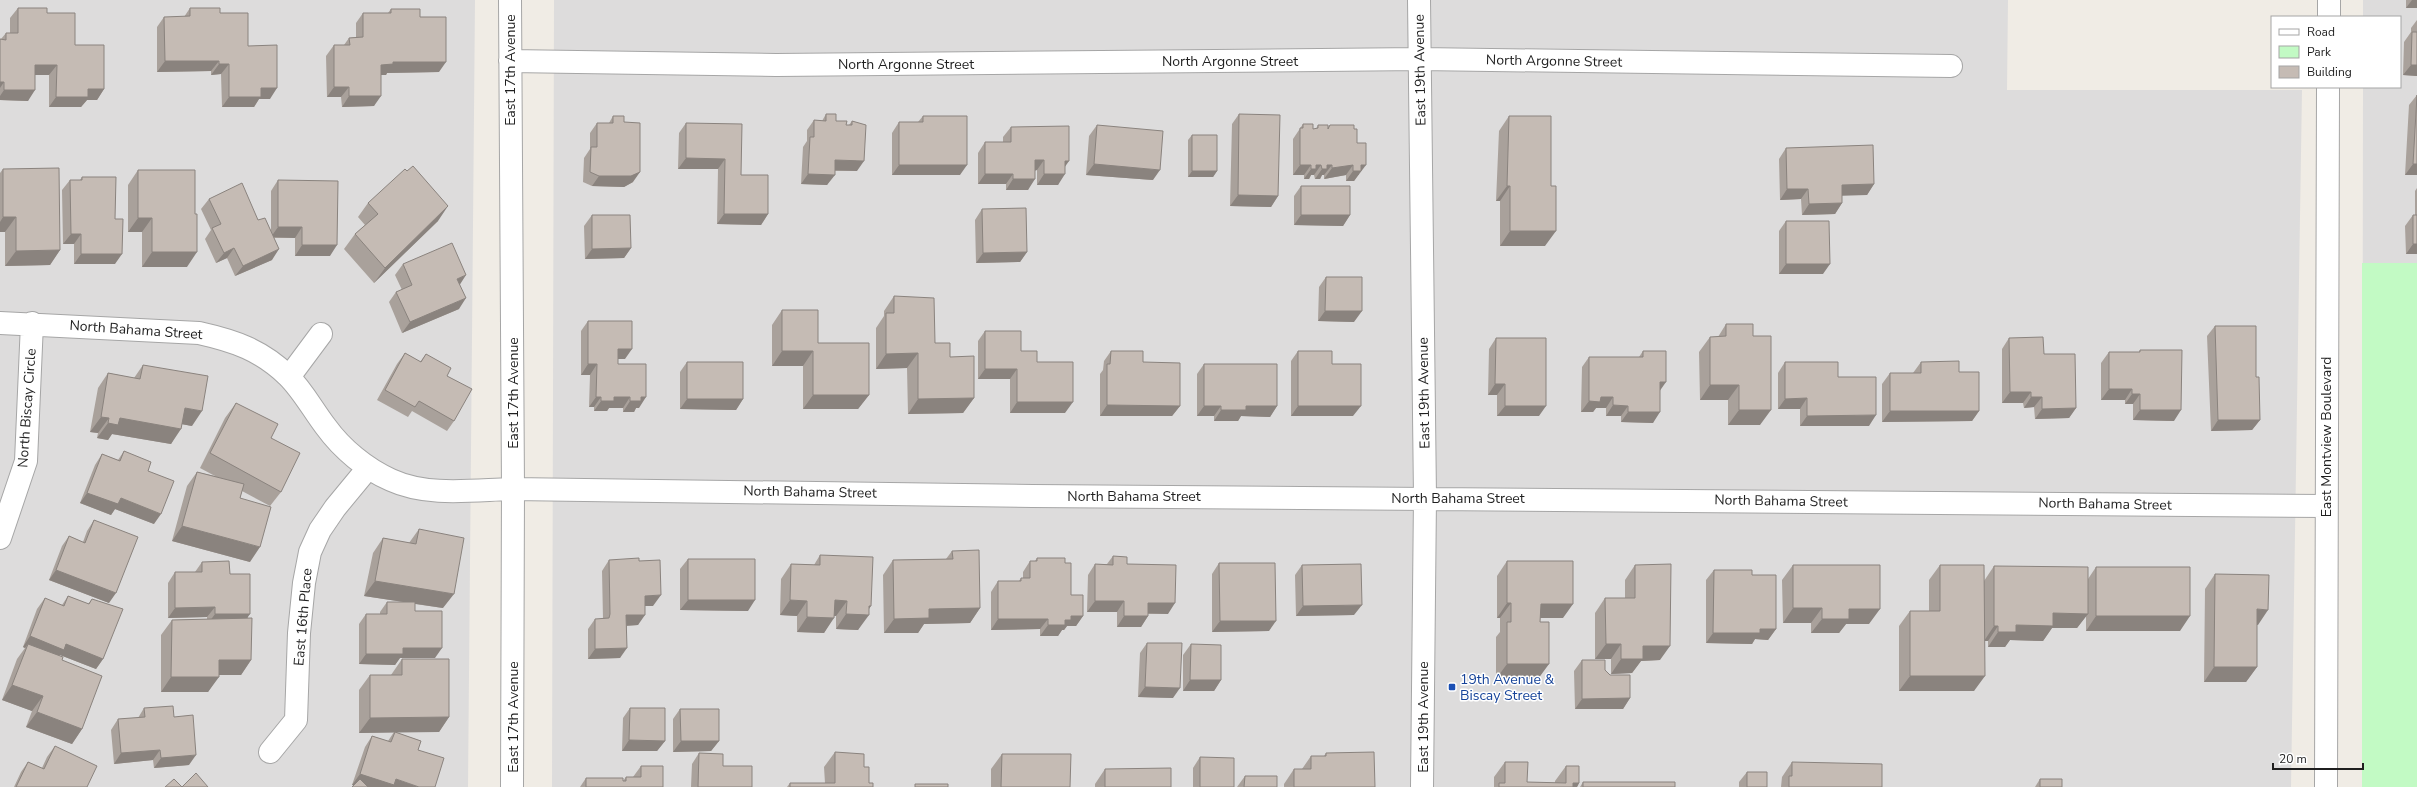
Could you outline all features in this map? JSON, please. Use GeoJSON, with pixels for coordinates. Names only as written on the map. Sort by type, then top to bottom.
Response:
{"type":"FeatureCollection","features":[{"type":"Feature","properties":{"kind":"street","name":"East 17th Avenue"},"geometry":{"type":"LineString","coordinates":[[510,0],[513,489],[512,787]]}},
{"type":"Feature","properties":{"kind":"street","name":"East 19th Avenue"},"geometry":{"type":"LineString","coordinates":[[1419,0],[1425,497],[1422,787]]}},
{"type":"Feature","properties":{"kind":"street"},"geometry":{"type":"LineString","coordinates":[[2329,0],[2329,16]]}},
{"type":"Feature","properties":{"kind":"street","name":"North Argonne Street"},"geometry":{"type":"LineString","coordinates":[[510,61],[776,65],[1420,59],[1951,66]]}},
{"type":"Feature","properties":{"kind":"street","name":"East Montview Boulevard"},"geometry":{"type":"LineString","coordinates":[[2326,787],[2328,88]]}},
{"type":"Feature","properties":{"kind":"street","name":"North Bahama Street"},"geometry":{"type":"LineString","coordinates":[[0,323],[32,323],[199,333],[232,341],[251,349],[288,377],[326,428],[350,454],[368,468],[392,481],[436,492],[513,489],[1033,496],[1425,497],[2326,506]]}},
{"type":"Feature","properties":{"kind":"street","name":"North Biscay Circle"},"geometry":{"type":"LineString","coordinates":[[0,538],[26,461],[32,323]]}},
{"type":"Feature","properties":{"kind":"street"},"geometry":{"type":"LineString","coordinates":[[288,377],[321,334]]}},
{"type":"Feature","properties":{"kind":"street","name":"East 16th Place"},"geometry":{"type":"LineString","coordinates":[[270,752],[296,720],[301,611],[304,583],[310,552],[320,530],[335,508],[368,468]]}},
{"type":"Feature","properties":{"kind":"shaded area"},"geometry":{"type":"Polygon","coordinates":[[[0,0],[475,0],[468,787],[0,787],[0,0]]]}},
{"type":"Feature","properties":{"kind":"shaded area"},"geometry":{"type":"Polygon","coordinates":[[[554,0],[2008,0],[2007,90],[2302,90],[2291,787],[552,787],[554,0]]]}},
{"type":"Feature","properties":{"kind":"shaded area"},"geometry":{"type":"Polygon","coordinates":[[[2363,0],[2417,0],[2417,787],[2362,787],[2363,88],[2401,88],[2401,16],[2363,16],[2363,0]]]}},
{"type":"Feature","properties":{"kind":"green space"},"geometry":{"type":"Polygon","coordinates":[[[2362,263],[2417,263],[2417,787],[2362,787],[2362,263]]]}},
{"type":"Feature","properties":{"kind":"building"},"geometry":{"type":"Polygon","coordinates":[[[18,8],[47,8],[47,13],[75,13],[75,45],[104,45],[104,89],[88,89],[88,97],[56,97],[57,65],[35,65],[35,90],[4,90],[4,82],[0,82],[0,39],[6,40],[6,33],[18,33],[18,8]]]}},
{"type":"Feature","properties":{"kind":"building"},"geometry":{"type":"Polygon","coordinates":[[[190,8],[220,8],[220,13],[248,13],[248,46],[277,45],[277,88],[261,88],[261,97],[229,97],[229,64],[219,64],[219,61],[165,61],[164,17],[190,16],[190,8]]]}},
{"type":"Feature","properties":{"kind":"building"},"geometry":{"type":"Polygon","coordinates":[[[391,9],[420,9],[420,17],[446,17],[446,62],[393,62],[393,64],[381,65],[381,96],[349,96],[349,87],[334,87],[334,45],[350,45],[349,38],[363,37],[363,13],[391,13],[391,9]]]}},
{"type":"Feature","properties":{"kind":"building"},"geometry":{"type":"Polygon","coordinates":[[[2412,32],[2417,32],[2417,65],[2411,65],[2412,32]]]}},
{"type":"Feature","properties":{"kind":"building"},"geometry":{"type":"Polygon","coordinates":[[[2417,95],[2417,164],[2413,164],[2417,95]]]}},
{"type":"Feature","properties":{"kind":"building"},"geometry":{"type":"Polygon","coordinates":[[[826,114],[836,114],[836,121],[847,121],[846,125],[852,125],[852,121],[866,125],[864,161],[835,160],[835,175],[808,174],[810,137],[814,137],[814,120],[826,121],[826,114]]]}},
{"type":"Feature","properties":{"kind":"building"},"geometry":{"type":"Polygon","coordinates":[[[1239,114],[1280,115],[1278,196],[1238,195],[1239,114]]]}},
{"type":"Feature","properties":{"kind":"building"},"geometry":{"type":"Polygon","coordinates":[[[613,116],[624,116],[624,122],[640,123],[640,172],[631,176],[599,176],[590,172],[591,147],[597,147],[597,123],[613,123],[613,116]]]}},
{"type":"Feature","properties":{"kind":"building"},"geometry":{"type":"Polygon","coordinates":[[[923,116],[967,116],[967,165],[899,165],[899,122],[923,122],[923,116]]]}},
{"type":"Feature","properties":{"kind":"building"},"geometry":{"type":"Polygon","coordinates":[[[1509,116],[1551,116],[1551,186],[1556,186],[1556,231],[1510,231],[1510,186],[1507,186],[1509,116]]]}},
{"type":"Feature","properties":{"kind":"building"},"geometry":{"type":"Polygon","coordinates":[[[686,123],[742,124],[741,175],[768,175],[768,214],[724,214],[725,159],[686,158],[686,123]]]}},
{"type":"Feature","properties":{"kind":"building"},"geometry":{"type":"Polygon","coordinates":[[[1303,124],[1313,124],[1313,129],[1318,128],[1318,125],[1328,125],[1328,129],[1330,125],[1354,125],[1354,129],[1357,129],[1357,143],[1366,143],[1366,165],[1361,165],[1361,171],[1353,171],[1353,165],[1332,168],[1332,165],[1327,165],[1327,169],[1322,169],[1321,165],[1316,165],[1316,169],[1311,169],[1311,165],[1300,165],[1300,128],[1303,128],[1303,124]]]}},
{"type":"Feature","properties":{"kind":"building"},"geometry":{"type":"Polygon","coordinates":[[[1097,125],[1163,131],[1160,170],[1094,164],[1097,125]]]}},
{"type":"Feature","properties":{"kind":"building"},"geometry":{"type":"Polygon","coordinates":[[[1069,126],[1069,161],[1065,161],[1065,174],[1044,174],[1044,160],[1035,160],[1035,179],[1013,179],[1013,174],[985,174],[985,142],[1011,142],[1011,127],[1069,126]]]}},
{"type":"Feature","properties":{"kind":"building"},"geometry":{"type":"Polygon","coordinates":[[[1192,135],[1217,135],[1217,171],[1192,171],[1192,135]]]}},
{"type":"Feature","properties":{"kind":"building"},"geometry":{"type":"Polygon","coordinates":[[[1873,145],[1874,184],[1842,185],[1842,203],[1809,204],[1808,189],[1787,189],[1786,148],[1873,145]]]}},
{"type":"Feature","properties":{"kind":"building"},"geometry":{"type":"Polygon","coordinates":[[[413,166],[448,206],[385,268],[355,234],[378,214],[368,203],[405,169],[407,171],[413,166]]]}},
{"type":"Feature","properties":{"kind":"building"},"geometry":{"type":"Polygon","coordinates":[[[59,168],[60,250],[16,251],[16,217],[3,217],[3,169],[59,168]]]}},
{"type":"Feature","properties":{"kind":"building"},"geometry":{"type":"Polygon","coordinates":[[[138,170],[195,170],[197,252],[152,252],[152,218],[138,218],[138,170]]]}},
{"type":"Feature","properties":{"kind":"building"},"geometry":{"type":"Polygon","coordinates":[[[82,177],[116,177],[115,219],[123,219],[122,254],[81,254],[81,234],[71,234],[70,180],[82,180],[82,177]]]}},
{"type":"Feature","properties":{"kind":"building"},"geometry":{"type":"Polygon","coordinates":[[[278,180],[338,181],[337,245],[302,245],[302,227],[278,227],[278,180]]]}},
{"type":"Feature","properties":{"kind":"building"},"geometry":{"type":"Polygon","coordinates":[[[242,183],[258,220],[265,218],[279,249],[243,266],[234,248],[224,253],[212,228],[221,224],[209,199],[242,183]]]}},
{"type":"Feature","properties":{"kind":"building"},"geometry":{"type":"Polygon","coordinates":[[[1301,186],[1350,186],[1350,215],[1301,215],[1301,186]]]}},
{"type":"Feature","properties":{"kind":"building"},"geometry":{"type":"Polygon","coordinates":[[[1026,208],[1027,252],[983,253],[982,209],[1026,208]]]}},
{"type":"Feature","properties":{"kind":"building"},"geometry":{"type":"Polygon","coordinates":[[[592,215],[630,215],[631,248],[592,249],[592,215]]]}},
{"type":"Feature","properties":{"kind":"building"},"geometry":{"type":"Polygon","coordinates":[[[2413,215],[2417,215],[2417,244],[2413,244],[2413,215]]]}},
{"type":"Feature","properties":{"kind":"building"},"geometry":{"type":"Polygon","coordinates":[[[1786,221],[1829,221],[1830,264],[1786,264],[1786,221]]]}},
{"type":"Feature","properties":{"kind":"building"},"geometry":{"type":"Polygon","coordinates":[[[452,243],[466,275],[457,279],[466,298],[410,322],[396,292],[412,285],[403,264],[452,243]]]}},
{"type":"Feature","properties":{"kind":"building"},"geometry":{"type":"Polygon","coordinates":[[[1326,277],[1362,277],[1362,311],[1325,311],[1326,277]]]}},
{"type":"Feature","properties":{"kind":"building"},"geometry":{"type":"Polygon","coordinates":[[[894,296],[934,298],[935,343],[950,343],[950,357],[974,356],[974,398],[918,399],[918,353],[886,354],[886,313],[894,313],[894,296]]]}},
{"type":"Feature","properties":{"kind":"building"},"geometry":{"type":"Polygon","coordinates":[[[782,310],[818,310],[818,343],[869,343],[869,395],[813,395],[813,351],[782,351],[782,310]]]}},
{"type":"Feature","properties":{"kind":"building"},"geometry":{"type":"Polygon","coordinates":[[[588,321],[632,321],[632,349],[618,349],[618,364],[646,364],[646,397],[641,397],[641,401],[630,401],[630,397],[614,397],[614,401],[601,401],[601,397],[596,397],[597,364],[588,364],[588,321]]]}},
{"type":"Feature","properties":{"kind":"building"},"geometry":{"type":"Polygon","coordinates":[[[1726,324],[1753,324],[1753,336],[1771,336],[1771,410],[1739,410],[1739,385],[1710,385],[1710,337],[1726,336],[1726,324]]]}},
{"type":"Feature","properties":{"kind":"building"},"geometry":{"type":"Polygon","coordinates":[[[2215,326],[2256,326],[2256,377],[2259,377],[2260,420],[2218,420],[2215,326]]]}},
{"type":"Feature","properties":{"kind":"building"},"geometry":{"type":"Polygon","coordinates":[[[985,331],[1021,331],[1021,351],[1037,351],[1037,362],[1073,362],[1073,402],[1017,402],[1017,369],[985,369],[985,331]]]}},
{"type":"Feature","properties":{"kind":"building"},"geometry":{"type":"Polygon","coordinates":[[[2043,337],[2044,354],[2075,354],[2076,408],[2042,409],[2042,397],[2031,397],[2031,392],[2010,392],[2009,338],[2043,337]]]}},
{"type":"Feature","properties":{"kind":"building"},"geometry":{"type":"Polygon","coordinates":[[[1496,338],[1546,338],[1546,406],[1505,406],[1505,384],[1495,384],[1496,338]]]}},
{"type":"Feature","properties":{"kind":"building"},"geometry":{"type":"Polygon","coordinates":[[[2140,350],[2182,350],[2181,410],[2140,410],[2140,394],[2132,394],[2132,389],[2109,389],[2109,352],[2140,352],[2140,350]]]}},
{"type":"Feature","properties":{"kind":"building"},"geometry":{"type":"Polygon","coordinates":[[[1111,351],[1143,351],[1143,362],[1180,363],[1180,406],[1107,405],[1107,364],[1110,364],[1111,351]]]}},
{"type":"Feature","properties":{"kind":"building"},"geometry":{"type":"Polygon","coordinates":[[[1298,351],[1332,351],[1332,364],[1361,364],[1361,406],[1298,406],[1298,351]]]}},
{"type":"Feature","properties":{"kind":"building"},"geometry":{"type":"Polygon","coordinates":[[[1643,351],[1666,351],[1666,382],[1660,382],[1660,412],[1628,412],[1628,406],[1613,405],[1613,397],[1601,397],[1600,402],[1589,401],[1589,357],[1643,357],[1643,351]]]}},
{"type":"Feature","properties":{"kind":"building"},"geometry":{"type":"Polygon","coordinates":[[[405,353],[421,362],[426,354],[451,368],[447,376],[472,389],[454,421],[419,401],[415,407],[385,390],[405,353]]]}},
{"type":"Feature","properties":{"kind":"building"},"geometry":{"type":"Polygon","coordinates":[[[1959,361],[1959,372],[1979,372],[1979,411],[1890,411],[1890,373],[1921,373],[1921,362],[1959,361]]]}},
{"type":"Feature","properties":{"kind":"building"},"geometry":{"type":"Polygon","coordinates":[[[687,362],[743,362],[743,399],[687,399],[687,362]]]}},
{"type":"Feature","properties":{"kind":"building"},"geometry":{"type":"Polygon","coordinates":[[[1785,362],[1838,362],[1838,377],[1876,377],[1876,415],[1807,416],[1807,398],[1785,399],[1785,362]]]}},
{"type":"Feature","properties":{"kind":"building"},"geometry":{"type":"Polygon","coordinates":[[[1204,364],[1277,364],[1277,406],[1246,406],[1246,410],[1221,410],[1221,406],[1204,406],[1204,364]]]}},
{"type":"Feature","properties":{"kind":"building"},"geometry":{"type":"Polygon","coordinates":[[[143,365],[208,376],[202,411],[185,408],[181,429],[120,418],[118,425],[108,423],[109,418],[101,417],[108,373],[140,379],[143,365]]]}},
{"type":"Feature","properties":{"kind":"building"},"geometry":{"type":"Polygon","coordinates":[[[236,403],[278,424],[271,438],[300,453],[281,492],[210,453],[236,403]]]}},
{"type":"Feature","properties":{"kind":"building"},"geometry":{"type":"Polygon","coordinates":[[[124,451],[151,462],[148,471],[174,481],[161,514],[121,498],[118,504],[87,493],[102,454],[120,461],[124,451]]]}},
{"type":"Feature","properties":{"kind":"building"},"geometry":{"type":"Polygon","coordinates":[[[197,472],[244,484],[240,498],[271,507],[260,547],[182,526],[197,472]]]}},
{"type":"Feature","properties":{"kind":"building"},"geometry":{"type":"Polygon","coordinates":[[[94,520],[138,537],[116,593],[56,570],[69,536],[85,543],[94,520]]]}},
{"type":"Feature","properties":{"kind":"building"},"geometry":{"type":"Polygon","coordinates":[[[419,529],[464,538],[454,594],[375,581],[383,538],[416,544],[419,529]]]}},
{"type":"Feature","properties":{"kind":"building"},"geometry":{"type":"Polygon","coordinates":[[[979,550],[980,608],[929,609],[929,618],[894,619],[893,560],[953,559],[952,551],[979,550]]]}},
{"type":"Feature","properties":{"kind":"building"},"geometry":{"type":"Polygon","coordinates":[[[820,555],[873,557],[871,606],[869,606],[869,615],[846,614],[847,601],[835,600],[834,618],[807,617],[807,601],[790,600],[791,564],[820,565],[820,555]]]}},
{"type":"Feature","properties":{"kind":"building"},"geometry":{"type":"Polygon","coordinates":[[[1113,556],[1127,557],[1127,564],[1176,565],[1175,603],[1148,603],[1148,616],[1124,616],[1124,601],[1095,601],[1095,564],[1113,565],[1113,556]]]}},
{"type":"Feature","properties":{"kind":"building"},"geometry":{"type":"Polygon","coordinates":[[[639,558],[639,561],[660,560],[661,595],[645,596],[645,615],[626,615],[627,648],[595,649],[595,619],[609,618],[610,614],[609,560],[639,558]]]}},
{"type":"Feature","properties":{"kind":"building"},"geometry":{"type":"Polygon","coordinates":[[[1037,558],[1065,558],[1065,563],[1071,563],[1071,595],[1083,595],[1083,616],[1071,616],[1071,620],[1065,620],[1065,625],[1048,625],[1048,619],[998,619],[998,581],[1021,581],[1021,578],[1030,578],[1030,561],[1037,561],[1037,558]]]}},
{"type":"Feature","properties":{"kind":"building"},"geometry":{"type":"Polygon","coordinates":[[[688,559],[755,559],[755,600],[688,600],[688,559]]]}},
{"type":"Feature","properties":{"kind":"building"},"geometry":{"type":"Polygon","coordinates":[[[229,561],[230,574],[250,574],[250,614],[215,614],[215,607],[175,608],[175,572],[202,572],[202,562],[229,561]]]}},
{"type":"Feature","properties":{"kind":"building"},"geometry":{"type":"Polygon","coordinates":[[[1507,561],[1573,561],[1573,604],[1541,604],[1540,622],[1549,622],[1549,664],[1507,664],[1507,622],[1511,622],[1511,603],[1507,603],[1507,561]]]}},
{"type":"Feature","properties":{"kind":"building"},"geometry":{"type":"Polygon","coordinates":[[[1219,563],[1275,563],[1276,621],[1220,621],[1219,563]]]}},
{"type":"Feature","properties":{"kind":"building"},"geometry":{"type":"Polygon","coordinates":[[[1361,564],[1362,605],[1303,606],[1302,565],[1361,564]]]}},
{"type":"Feature","properties":{"kind":"building"},"geometry":{"type":"Polygon","coordinates":[[[1671,564],[1670,646],[1643,646],[1643,659],[1621,659],[1621,644],[1606,644],[1605,598],[1635,598],[1635,565],[1671,564]]]}},
{"type":"Feature","properties":{"kind":"building"},"geometry":{"type":"Polygon","coordinates":[[[1793,565],[1880,565],[1880,609],[1849,609],[1849,619],[1822,619],[1822,608],[1793,608],[1793,565]]]}},
{"type":"Feature","properties":{"kind":"building"},"geometry":{"type":"Polygon","coordinates":[[[1940,565],[1984,565],[1985,676],[1910,676],[1910,611],[1940,611],[1940,565]]]}},
{"type":"Feature","properties":{"kind":"building"},"geometry":{"type":"Polygon","coordinates":[[[1994,566],[2088,567],[2088,614],[2053,613],[2053,626],[2016,625],[2016,632],[1998,632],[1998,626],[1994,626],[1994,566]]]}},
{"type":"Feature","properties":{"kind":"building"},"geometry":{"type":"Polygon","coordinates":[[[2096,567],[2190,567],[2190,616],[2096,616],[2096,567]]]}},
{"type":"Feature","properties":{"kind":"building"},"geometry":{"type":"Polygon","coordinates":[[[1714,570],[1752,570],[1752,575],[1776,575],[1776,629],[1760,629],[1760,633],[1713,633],[1714,570]]]}},
{"type":"Feature","properties":{"kind":"building"},"geometry":{"type":"Polygon","coordinates":[[[2215,574],[2269,575],[2268,610],[2257,609],[2257,667],[2214,667],[2215,574]]]}},
{"type":"Feature","properties":{"kind":"building"},"geometry":{"type":"Polygon","coordinates":[[[68,596],[89,604],[92,599],[123,609],[103,659],[66,644],[64,650],[30,636],[45,598],[64,606],[68,596]]]}},
{"type":"Feature","properties":{"kind":"building"},"geometry":{"type":"Polygon","coordinates":[[[387,602],[415,602],[415,611],[442,611],[442,648],[403,648],[403,654],[366,654],[366,614],[387,614],[387,602]]]}},
{"type":"Feature","properties":{"kind":"building"},"geometry":{"type":"Polygon","coordinates":[[[252,618],[251,660],[219,660],[219,677],[171,677],[172,620],[252,618]]]}},
{"type":"Feature","properties":{"kind":"building"},"geometry":{"type":"Polygon","coordinates":[[[1147,643],[1182,643],[1180,688],[1145,687],[1147,643]]]}},
{"type":"Feature","properties":{"kind":"building"},"geometry":{"type":"Polygon","coordinates":[[[28,644],[63,657],[62,660],[102,676],[82,729],[37,712],[43,696],[12,685],[28,644]]]}},
{"type":"Feature","properties":{"kind":"building"},"geometry":{"type":"Polygon","coordinates":[[[1191,644],[1221,645],[1221,680],[1190,680],[1191,644]]]}},
{"type":"Feature","properties":{"kind":"building"},"geometry":{"type":"Polygon","coordinates":[[[402,659],[449,659],[449,717],[370,718],[370,675],[402,675],[402,659]]]}},
{"type":"Feature","properties":{"kind":"building"},"geometry":{"type":"Polygon","coordinates":[[[1582,660],[1605,660],[1605,670],[1610,675],[1630,675],[1630,698],[1582,699],[1582,660]]]}},
{"type":"Feature","properties":{"kind":"building"},"geometry":{"type":"Polygon","coordinates":[[[173,706],[174,717],[193,715],[196,755],[161,758],[160,750],[121,753],[118,719],[145,717],[144,708],[173,706]]]}},
{"type":"Feature","properties":{"kind":"building"},"geometry":{"type":"Polygon","coordinates":[[[630,708],[665,708],[665,741],[629,740],[630,708]]]}},
{"type":"Feature","properties":{"kind":"building"},"geometry":{"type":"Polygon","coordinates":[[[680,709],[719,709],[719,741],[681,741],[680,709]]]}},
{"type":"Feature","properties":{"kind":"building"},"geometry":{"type":"Polygon","coordinates":[[[395,732],[421,741],[418,750],[444,758],[435,787],[419,787],[396,779],[394,785],[360,774],[372,736],[391,742],[395,732]]]}},
{"type":"Feature","properties":{"kind":"building"},"geometry":{"type":"Polygon","coordinates":[[[55,746],[97,766],[87,787],[16,787],[28,762],[44,769],[55,746]]]}},
{"type":"Feature","properties":{"kind":"building"},"geometry":{"type":"Polygon","coordinates":[[[835,752],[864,754],[864,767],[869,767],[869,783],[873,783],[873,787],[790,787],[790,783],[835,783],[835,752]]]}},
{"type":"Feature","properties":{"kind":"building"},"geometry":{"type":"Polygon","coordinates":[[[1374,752],[1375,787],[1294,787],[1294,769],[1311,769],[1311,756],[1326,756],[1326,753],[1374,752]]]}},
{"type":"Feature","properties":{"kind":"building"},"geometry":{"type":"Polygon","coordinates":[[[699,753],[723,754],[723,766],[752,766],[752,787],[698,787],[699,753]]]}},
{"type":"Feature","properties":{"kind":"building"},"geometry":{"type":"Polygon","coordinates":[[[1002,754],[1071,754],[1070,787],[1001,787],[1002,754]]]}},
{"type":"Feature","properties":{"kind":"building"},"geometry":{"type":"Polygon","coordinates":[[[1200,757],[1234,758],[1234,787],[1200,787],[1200,757]]]}},
{"type":"Feature","properties":{"kind":"building"},"geometry":{"type":"Polygon","coordinates":[[[1505,762],[1528,762],[1527,782],[1566,783],[1566,766],[1579,766],[1579,783],[1573,783],[1573,787],[1499,787],[1499,783],[1505,783],[1505,762]]]}},
{"type":"Feature","properties":{"kind":"building"},"geometry":{"type":"Polygon","coordinates":[[[1792,762],[1882,764],[1882,787],[1789,787],[1789,776],[1792,776],[1792,762]]]}},
{"type":"Feature","properties":{"kind":"building"},"geometry":{"type":"Polygon","coordinates":[[[641,766],[663,766],[663,787],[586,787],[586,778],[623,778],[623,781],[626,781],[626,777],[641,777],[641,766]]]}},
{"type":"Feature","properties":{"kind":"building"},"geometry":{"type":"Polygon","coordinates":[[[1171,768],[1171,787],[1105,787],[1105,769],[1171,768]]]}},
{"type":"Feature","properties":{"kind":"building"},"geometry":{"type":"Polygon","coordinates":[[[1747,772],[1767,772],[1767,787],[1747,787],[1747,772]]]}},
{"type":"Feature","properties":{"kind":"building"},"geometry":{"type":"Polygon","coordinates":[[[196,773],[208,787],[182,787],[196,773]]]}},
{"type":"Feature","properties":{"kind":"building"},"geometry":{"type":"Polygon","coordinates":[[[1245,776],[1277,776],[1277,787],[1244,787],[1245,776]]]}},
{"type":"Feature","properties":{"kind":"building"},"geometry":{"type":"Polygon","coordinates":[[[174,779],[182,787],[165,787],[174,779]]]}},
{"type":"Feature","properties":{"kind":"building"},"geometry":{"type":"Polygon","coordinates":[[[360,779],[368,787],[352,787],[360,779]]]}},
{"type":"Feature","properties":{"kind":"building"},"geometry":{"type":"Polygon","coordinates":[[[2040,779],[2062,779],[2062,787],[2040,787],[2040,779]]]}},
{"type":"Feature","properties":{"kind":"building"},"geometry":{"type":"Polygon","coordinates":[[[1583,782],[1675,782],[1675,787],[1583,787],[1583,782]]]}},
{"type":"Feature","properties":{"kind":"building"},"geometry":{"type":"Polygon","coordinates":[[[915,784],[948,784],[948,787],[915,787],[915,784]]]}},
{"type":"Feature","properties":{"kind":"place","name":"19th Avenue & Biscay Street"},"geometry":{"type":"Point","coordinates":[1452,687]}}]}
